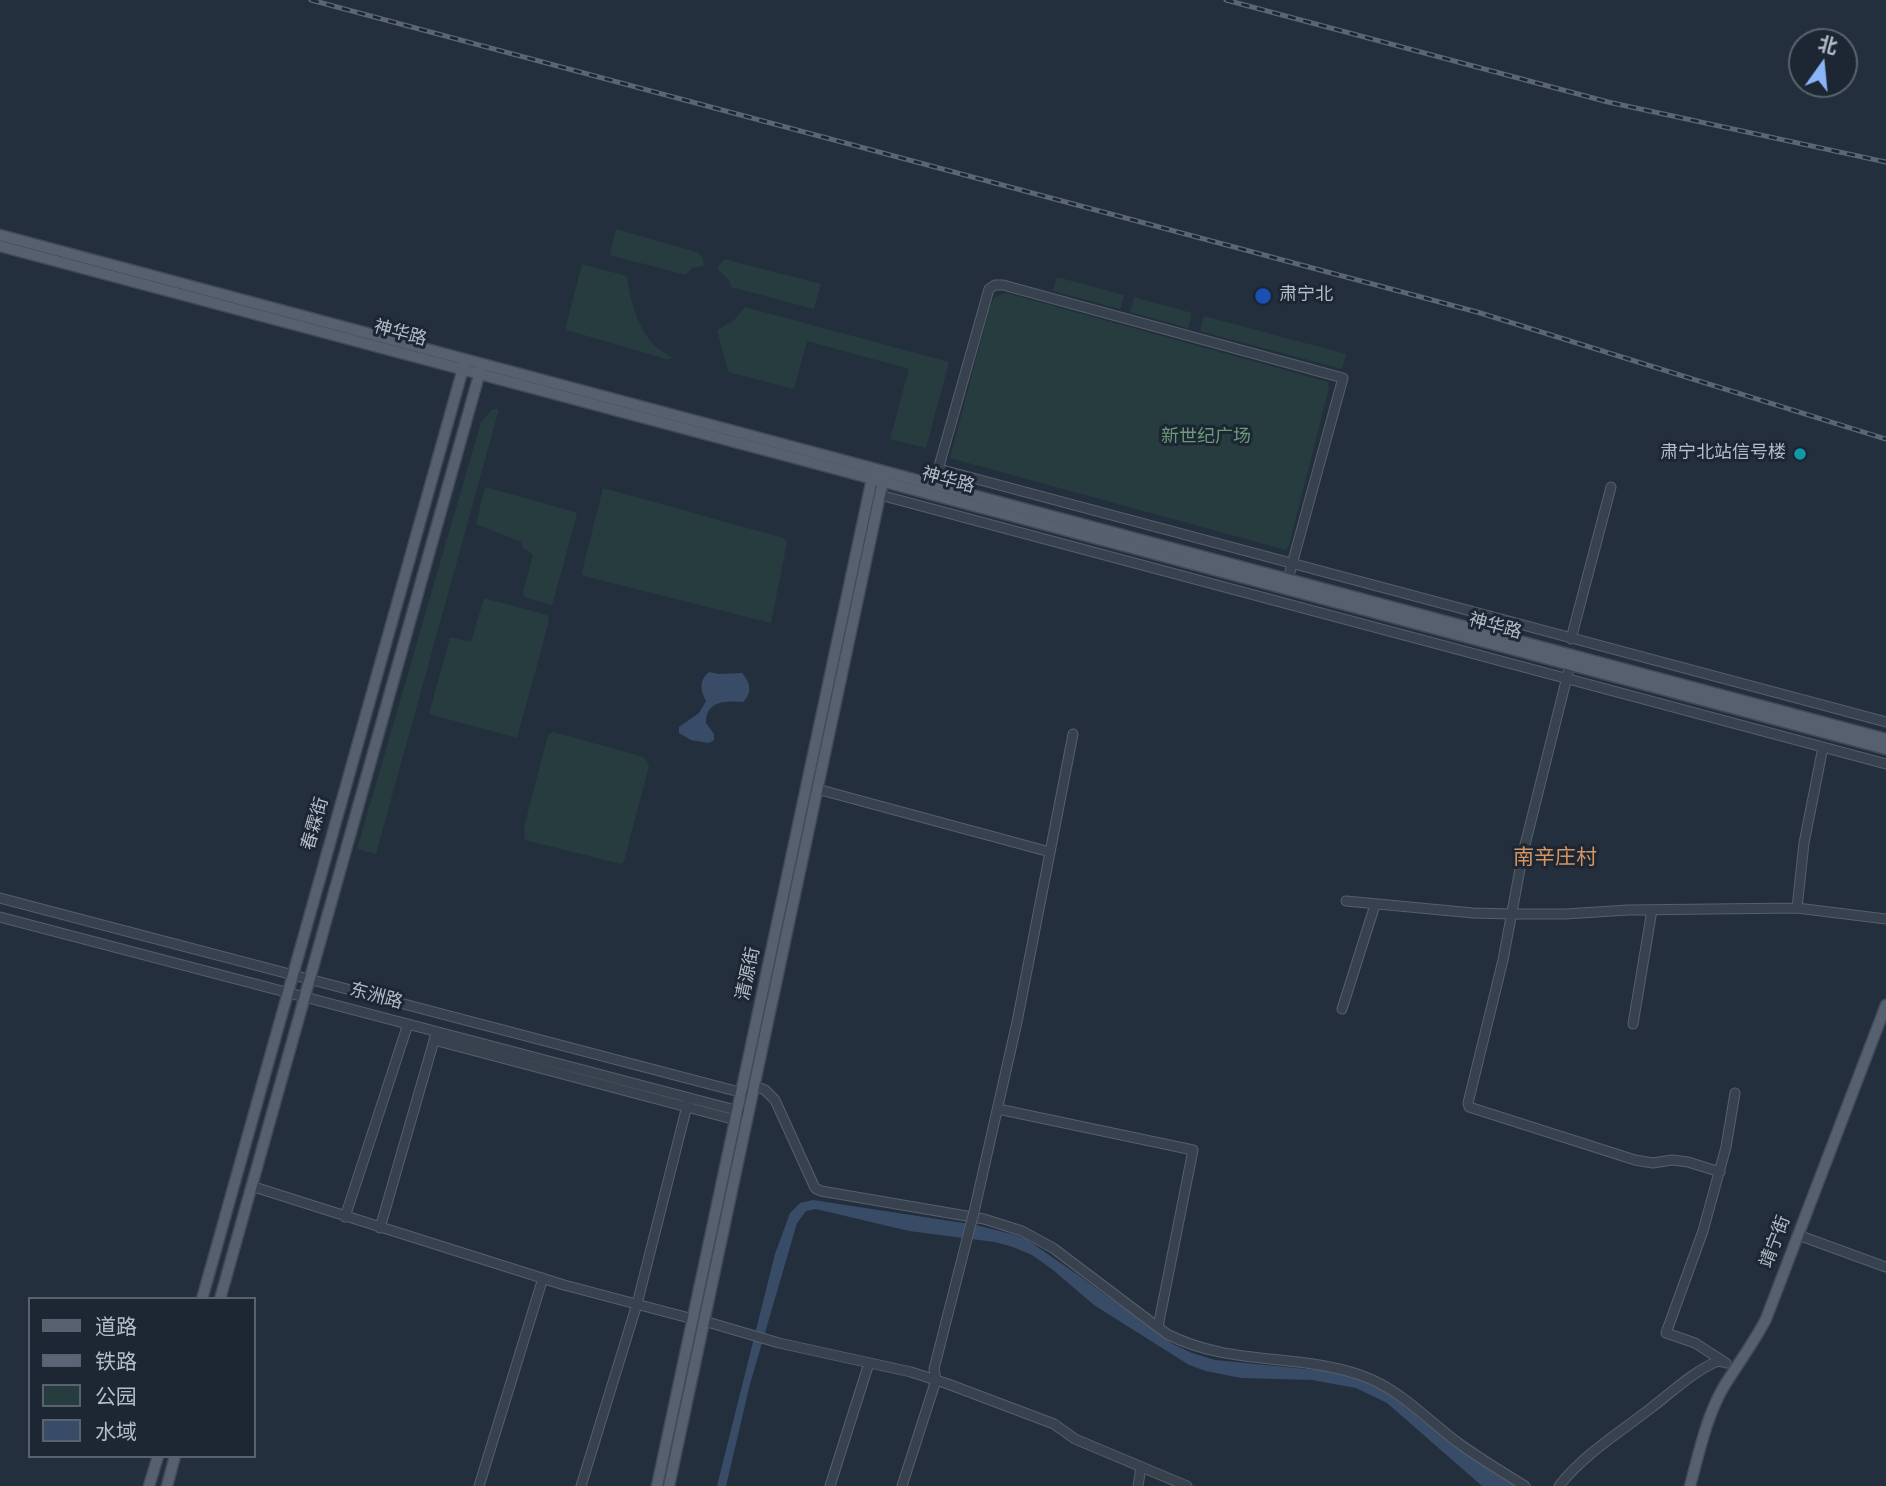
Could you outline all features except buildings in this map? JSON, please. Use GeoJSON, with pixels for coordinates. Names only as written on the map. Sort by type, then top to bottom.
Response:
{"type":"FeatureCollection","features":[{"type":"Feature","properties":{"kind":"main road","name":"神华路"},"geometry":{"type":"LineString","coordinates":[[0,235],[464,364]]}},
{"type":"Feature","properties":{"kind":"main road","name":"神华路"},"geometry":{"type":"LineString","coordinates":[[0,246],[480,368],[1886,750]]}},
{"type":"Feature","properties":{"kind":"main road","name":"春霖街"},"geometry":{"type":"LineString","coordinates":[[203,1297],[464,364]]}},
{"type":"Feature","properties":{"kind":"main road","name":"春霖街"},"geometry":{"type":"LineString","coordinates":[[221,1297],[480,368]]}},
{"type":"Feature","properties":{"kind":"main road","name":"神华路"},"geometry":{"type":"LineString","coordinates":[[879,475],[934,484],[1886,738]]}},
{"type":"Feature","properties":{"kind":"main road","name":"清源街"},"geometry":{"type":"LineString","coordinates":[[668,1486],[698,1320],[740,1115],[749,1092],[817,789],[880,495],[879,475]]}},
{"type":"Feature","properties":{"kind":"main road","name":"清源街"},"geometry":{"type":"LineString","coordinates":[[749,1092],[879,475]]}},
{"type":"Feature","properties":{"kind":"main road","name":"靖宁街"},"geometry":{"type":"LineString","coordinates":[[1690,1486],[1715,1404],[1731,1366],[1766,1319],[1886,1005]]}},
{"type":"Feature","properties":{"kind":"main road","name":"清源街"},"geometry":{"type":"LineString","coordinates":[[657,1486],[698,1320]]}},
{"type":"Feature","properties":{"kind":"main road"},"geometry":{"type":"LineString","coordinates":[[149,1486],[157,1458]]}},
{"type":"Feature","properties":{"kind":"main road"},"geometry":{"type":"LineString","coordinates":[[167,1486],[174,1458]]}},
{"type":"Feature","properties":{"kind":"street"},"geometry":{"type":"LineString","coordinates":[[934,484],[989,289],[995,285],[1003,285],[1343,378],[1288,579]]}},
{"type":"Feature","properties":{"kind":"street"},"geometry":{"type":"LineString","coordinates":[[939,469],[1886,722]]}},
{"type":"Feature","properties":{"kind":"street"},"geometry":{"type":"LineString","coordinates":[[1571,639],[1611,487]]}},
{"type":"Feature","properties":{"kind":"street"},"geometry":{"type":"LineString","coordinates":[[880,495],[1886,764]]}},
{"type":"Feature","properties":{"kind":"street"},"geometry":{"type":"LineString","coordinates":[[1570,665],[1523,853],[1512,914],[1471,1083],[1469,1107],[1635,1160],[1653,1163],[1672,1160],[1688,1162],[1720,1172]]}},
{"type":"Feature","properties":{"kind":"street"},"geometry":{"type":"LineString","coordinates":[[902,1486],[936,1380],[934,1369],[998,1109],[1073,734]]}},
{"type":"Feature","properties":{"kind":"street"},"geometry":{"type":"LineString","coordinates":[[1797,908],[1804,843],[1823,747]]}},
{"type":"Feature","properties":{"kind":"street"},"geometry":{"type":"LineString","coordinates":[[817,789],[1050,852]]}},
{"type":"Feature","properties":{"kind":"street","name":"东洲路"},"geometry":{"type":"LineString","coordinates":[[0,898],[749,1092]]}},
{"type":"Feature","properties":{"kind":"street"},"geometry":{"type":"LineString","coordinates":[[1346,901],[1512,914],[1797,908],[1886,919]]}},
{"type":"Feature","properties":{"kind":"street"},"geometry":{"type":"LineString","coordinates":[[1342,1009],[1375,905]]}},
{"type":"Feature","properties":{"kind":"street"},"geometry":{"type":"LineString","coordinates":[[1633,1024],[1652,910]]}},
{"type":"Feature","properties":{"kind":"street","name":"东洲路"},"geometry":{"type":"LineString","coordinates":[[0,917],[408,1024],[435,1036],[740,1115]]}},
{"type":"Feature","properties":{"kind":"street"},"geometry":{"type":"LineString","coordinates":[[345,1217],[408,1024]]}},
{"type":"Feature","properties":{"kind":"street"},"geometry":{"type":"LineString","coordinates":[[380,1228],[435,1036]]}},
{"type":"Feature","properties":{"kind":"street"},"geometry":{"type":"LineString","coordinates":[[749,1092],[765,1090],[775,1100],[815,1188],[984,1219],[1022,1231],[1053,1248],[1182,1342],[1207,1351],[1325,1366],[1373,1379],[1389,1387],[1456,1441],[1525,1486]]}},
{"type":"Feature","properties":{"kind":"street"},"geometry":{"type":"LineString","coordinates":[[1731,1366],[1695,1343],[1666,1333],[1703,1231],[1720,1172],[1735,1093]]}},
{"type":"Feature","properties":{"kind":"street"},"geometry":{"type":"LineString","coordinates":[[581,1486],[637,1304],[688,1102]]}},
{"type":"Feature","properties":{"kind":"street"},"geometry":{"type":"LineString","coordinates":[[998,1109],[1194,1150],[1158,1327]]}},
{"type":"Feature","properties":{"kind":"street"},"geometry":{"type":"LineString","coordinates":[[251,1186],[544,1278],[764,1339],[936,1380],[1055,1424],[1075,1439],[1187,1486]]}},
{"type":"Feature","properties":{"kind":"street"},"geometry":{"type":"LineString","coordinates":[[1798,1235],[1886,1267]]}},
{"type":"Feature","properties":{"kind":"street"},"geometry":{"type":"LineString","coordinates":[[479,1486],[544,1278]]}},
{"type":"Feature","properties":{"kind":"street"},"geometry":{"type":"LineString","coordinates":[[1559,1486],[1573,1467],[1709,1365],[1718,1361],[1731,1366]]}},
{"type":"Feature","properties":{"kind":"street"},"geometry":{"type":"LineString","coordinates":[[831,1486],[869,1363]]}},
{"type":"Feature","properties":{"kind":"street"},"geometry":{"type":"LineString","coordinates":[[1138,1486],[1141,1467]]}},
{"type":"Feature","properties":{"kind":"green space"},"geometry":{"type":"Polygon","coordinates":[[[616,229],[697,252],[703,258],[704,266],[692,268],[685,275],[610,255],[616,229]]]}},
{"type":"Feature","properties":{"kind":"green space"},"geometry":{"type":"Polygon","coordinates":[[[724,259],[821,284],[814,309],[731,287],[729,280],[717,269],[724,259]]]}},
{"type":"Feature","properties":{"kind":"green space"},"geometry":{"type":"Polygon","coordinates":[[[582,264],[627,276],[635,313],[646,335],[663,352],[674,358],[666,359],[567,330],[582,264]]]}},
{"type":"Feature","properties":{"kind":"green space"},"geometry":{"type":"Polygon","coordinates":[[[1057,277],[1124,295],[1120,309],[1053,291],[1057,277]]]}},
{"type":"Feature","properties":{"kind":"green space","name":"新世纪广场"},"geometry":{"type":"Polygon","coordinates":[[[1006,293],[1328,382],[1329,388],[1286,550],[950,458],[990,306],[995,297],[1006,293]]]}},
{"type":"Feature","properties":{"kind":"green space"},"geometry":{"type":"Polygon","coordinates":[[[1134,297],[1192,313],[1188,328],[1130,312],[1134,297]]]}},
{"type":"Feature","properties":{"kind":"green space"},"geometry":{"type":"Polygon","coordinates":[[[745,307],[949,362],[926,448],[890,439],[909,369],[807,341],[794,389],[728,372],[717,330],[733,321],[745,307]]]}},
{"type":"Feature","properties":{"kind":"green space"},"geometry":{"type":"Polygon","coordinates":[[[1204,316],[1346,354],[1342,369],[1200,331],[1204,316]]]}},
{"type":"Feature","properties":{"kind":"green space"},"geometry":{"type":"Polygon","coordinates":[[[493,409],[499,409],[376,854],[357,849],[481,422],[493,409]]]}},
{"type":"Feature","properties":{"kind":"green space"},"geometry":{"type":"Polygon","coordinates":[[[485,487],[575,512],[577,515],[552,605],[524,597],[533,555],[523,548],[521,542],[476,524],[485,487]]]}},
{"type":"Feature","properties":{"kind":"green space"},"geometry":{"type":"Polygon","coordinates":[[[603,488],[784,538],[787,542],[771,623],[584,576],[582,572],[603,488]]]}},
{"type":"Feature","properties":{"kind":"green space"},"geometry":{"type":"Polygon","coordinates":[[[484,598],[547,615],[549,621],[517,738],[429,714],[450,637],[471,642],[484,598]]]}},
{"type":"Feature","properties":{"kind":"green space"},"geometry":{"type":"Polygon","coordinates":[[[553,732],[644,757],[649,766],[621,864],[525,840],[524,827],[548,735],[553,732]]]}},
{"type":"Feature","properties":{"kind":"water"},"geometry":{"type":"Polygon","coordinates":[[[709,672],[742,673],[749,688],[743,702],[724,702],[710,710],[706,723],[714,734],[714,740],[709,743],[691,740],[679,733],[679,727],[699,713],[706,701],[702,685],[709,672]]]}},
{"type":"Feature","properties":{"kind":"water"},"geometry":{"type":"Polygon","coordinates":[[[813,1200],[976,1225],[1026,1239],[1173,1344],[1215,1360],[1336,1372],[1366,1382],[1393,1394],[1516,1486],[1482,1486],[1387,1403],[1356,1388],[1312,1380],[1241,1378],[1189,1365],[1094,1305],[1032,1255],[1013,1247],[995,1242],[909,1231],[816,1209],[806,1211],[797,1223],[750,1384],[726,1486],[717,1486],[775,1254],[790,1213],[800,1203],[813,1200]]]}},
{"type":"Feature","properties":{"kind":"railway"},"geometry":{"type":"LineString","coordinates":[[311,0],[1477,312],[1886,439]]}},
{"type":"Feature","properties":{"kind":"railway"},"geometry":{"type":"LineString","coordinates":[[1226,0],[1608,102],[1886,162]]}},
{"type":"Feature","properties":{"kind":"place","name":"肃宁北"},"geometry":{"type":"Point","coordinates":[1263,296]}},
{"type":"Feature","properties":{"kind":"place","name":"肃宁北站信号楼"},"geometry":{"type":"Point","coordinates":[1800,454]}},
{"type":"Feature","properties":{"kind":"district","name":"南辛庄村"},"geometry":{"type":"Point","coordinates":[1555,859]}}]}
